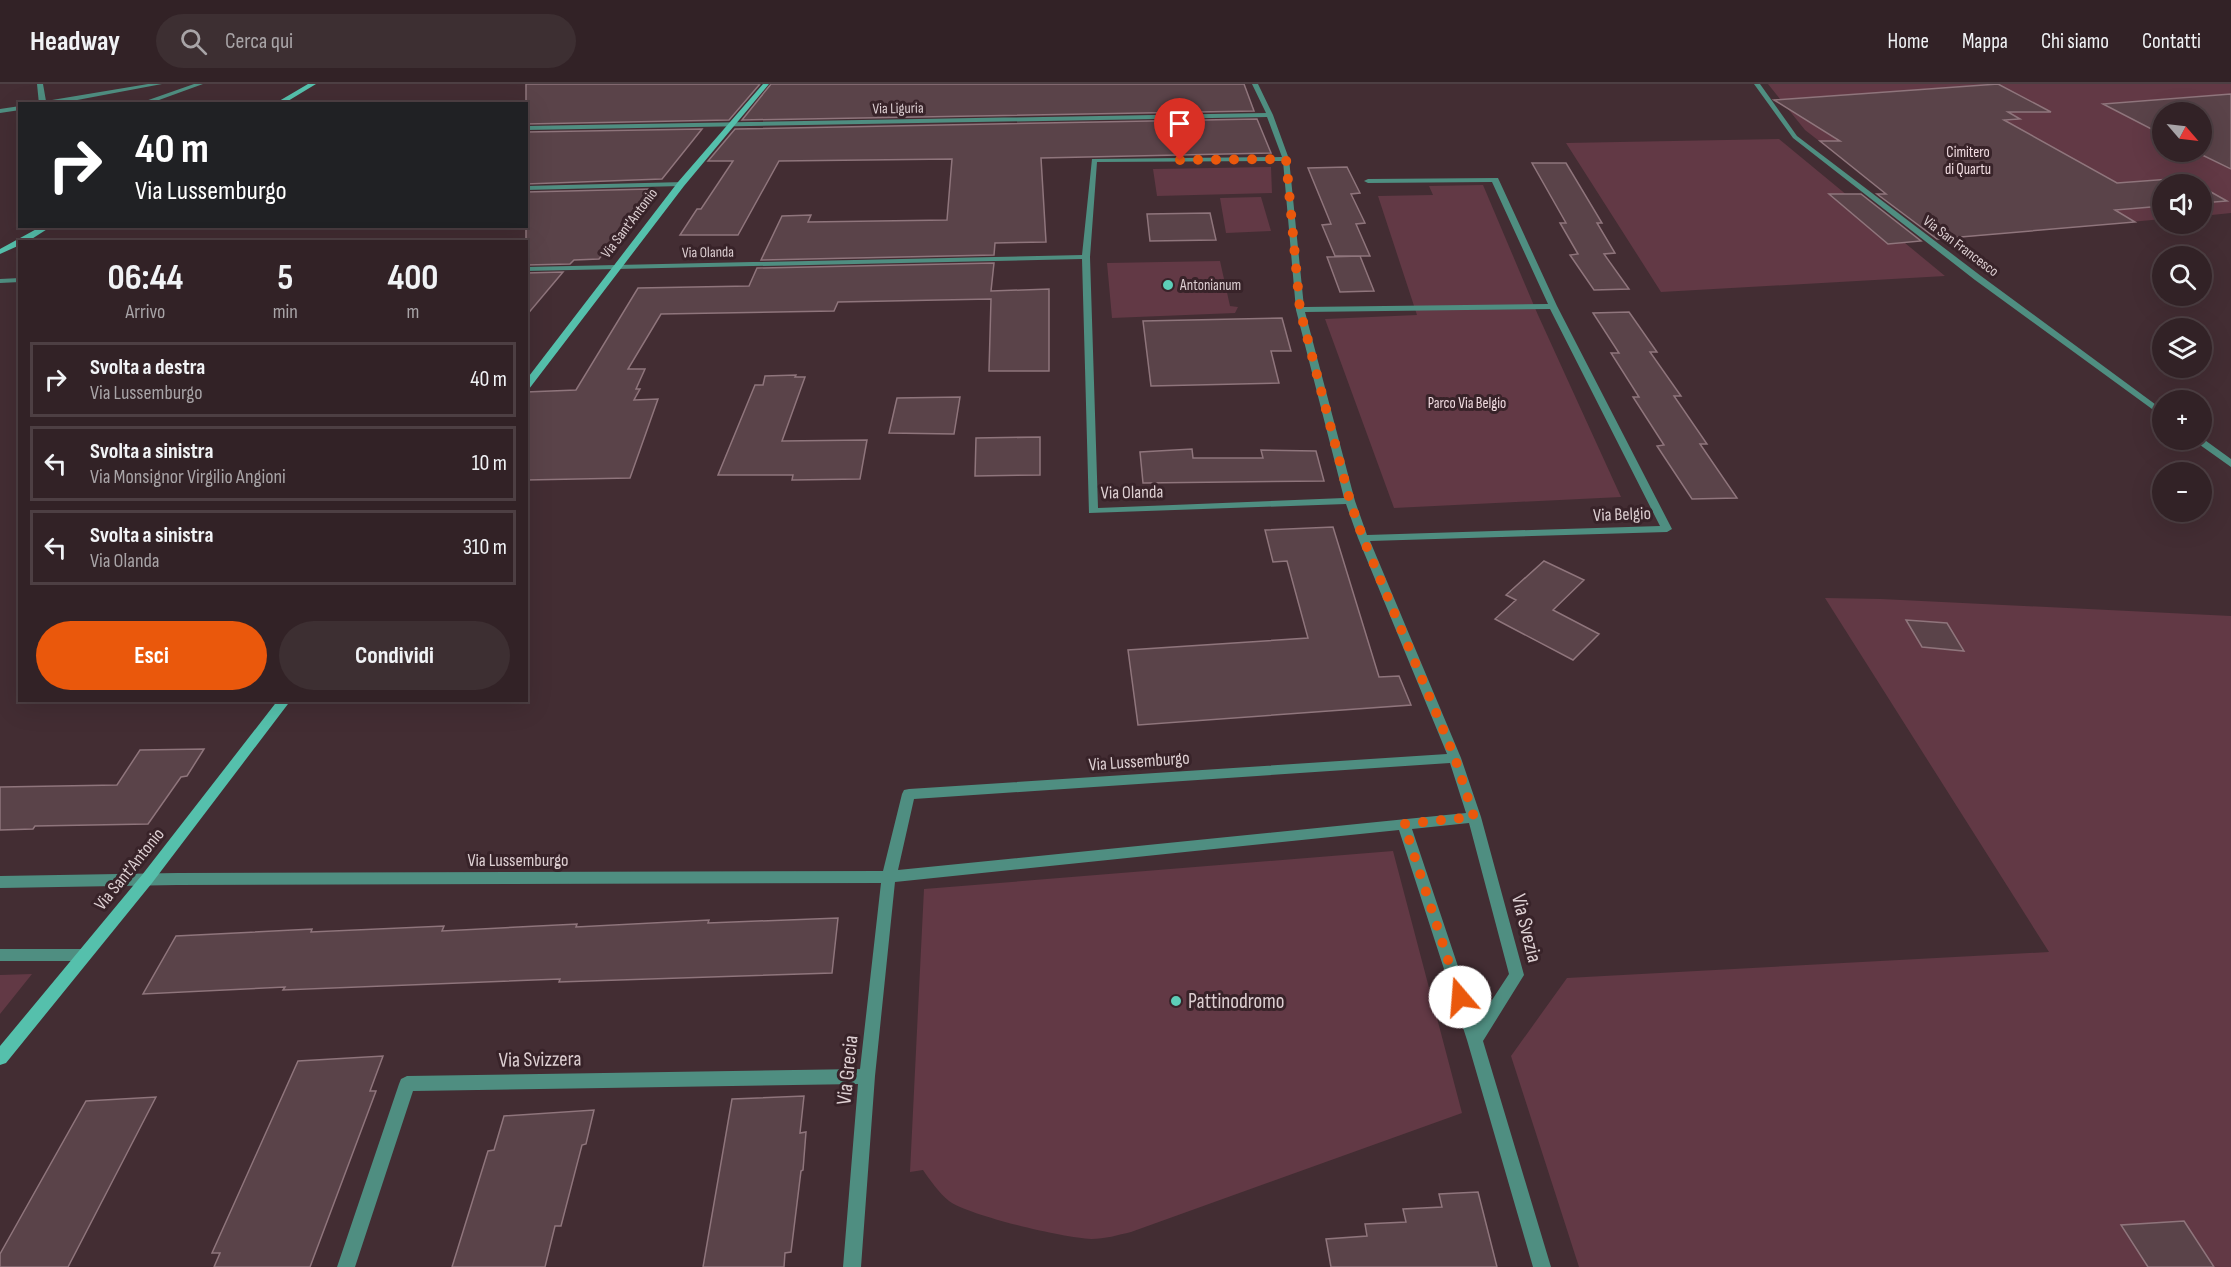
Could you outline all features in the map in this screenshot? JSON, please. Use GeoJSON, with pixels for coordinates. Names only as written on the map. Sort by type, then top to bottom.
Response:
{"type":"FeatureCollection","features":[{"type":"Feature","properties":{"kind":"street"},"geometry":{"type":"LineString","coordinates":[[40,84],[43,102]]}},
{"type":"Feature","properties":{"kind":"street"},"geometry":{"type":"LineString","coordinates":[[49,102],[159,84]]}},
{"type":"Feature","properties":{"kind":"street"},"geometry":{"type":"LineString","coordinates":[[146,102],[200,84]]}},
{"type":"Feature","properties":{"kind":"street"},"geometry":{"type":"LineString","coordinates":[[280,102],[313,84]]}},
{"type":"Feature","properties":{"kind":"street","name":"Via Sant'Antonio"},"geometry":{"type":"LineString","coordinates":[[528,384],[620,267],[681,184],[766,84]]}},
{"type":"Feature","properties":{"kind":"street","name":"Via Svezia"},"geometry":{"type":"LineString","coordinates":[[1255,84],[1270,115],[1286,159],[1300,310],[1350,501],[1363,538],[1455,758],[1474,817],[1517,975],[1474,1040]]}},
{"type":"Feature","properties":{"kind":"street","name":"Via San Francesco"},"geometry":{"type":"LineString","coordinates":[[1757,84],[1795,137],[1978,278],[2152,406]]}},
{"type":"Feature","properties":{"kind":"street"},"geometry":{"type":"LineString","coordinates":[[0,111],[18,108]]}},
{"type":"Feature","properties":{"kind":"street","name":"Via Liguria"},"geometry":{"type":"LineString","coordinates":[[528,128],[1270,115]]}},
{"type":"Feature","properties":{"kind":"street","name":"Via Olanda"},"geometry":{"type":"LineString","coordinates":[[1286,159],[1094,160],[1086,257],[1093,511],[1350,501]]}},
{"type":"Feature","properties":{"kind":"street","name":"Via Belgio"},"geometry":{"type":"LineString","coordinates":[[1363,538],[1667,529],[1553,306],[1495,180],[1368,181]]}},
{"type":"Feature","properties":{"kind":"street"},"geometry":{"type":"LineString","coordinates":[[528,188],[681,184]]}},
{"type":"Feature","properties":{"kind":"street"},"geometry":{"type":"LineString","coordinates":[[24,240],[45,228]]}},
{"type":"Feature","properties":{"kind":"street"},"geometry":{"type":"LineString","coordinates":[[0,252],[18,243]]}},
{"type":"Feature","properties":{"kind":"street","name":"Via Olanda"},"geometry":{"type":"LineString","coordinates":[[528,269],[1086,257]]}},
{"type":"Feature","properties":{"kind":"street"},"geometry":{"type":"LineString","coordinates":[[0,281],[18,280]]}},
{"type":"Feature","properties":{"kind":"street"},"geometry":{"type":"LineString","coordinates":[[1300,310],[1553,306]]}},
{"type":"Feature","properties":{"kind":"street"},"geometry":{"type":"LineString","coordinates":[[2212,450],[2231,464]]}},
{"type":"Feature","properties":{"kind":"street","name":"Via Sant'Antonio"},"geometry":{"type":"LineString","coordinates":[[0,1059],[147,879],[283,702]]}},
{"type":"Feature","properties":{"kind":"street","name":"Via Lussemburgo"},"geometry":{"type":"LineString","coordinates":[[889,876],[909,794],[1455,758]]}},
{"type":"Feature","properties":{"kind":"street","name":"Via Lussemburgo"},"geometry":{"type":"LineString","coordinates":[[0,882],[147,879],[889,876],[1474,817]]}},
{"type":"Feature","properties":{"kind":"street"},"geometry":{"type":"LineString","coordinates":[[1404,824],[1474,1040],[1542,1267]]}},
{"type":"Feature","properties":{"kind":"street","name":"Via Grecia"},"geometry":{"type":"LineString","coordinates":[[852,1267],[867,1076],[889,876]]}},
{"type":"Feature","properties":{"kind":"street"},"geometry":{"type":"LineString","coordinates":[[0,955],[84,955]]}},
{"type":"Feature","properties":{"kind":"street","name":"Via Svizzera"},"geometry":{"type":"LineString","coordinates":[[346,1267],[407,1084],[867,1076]]}},
{"type":"Feature","properties":{"kind":"green space","name":"Cimitero di Quartu"},"geometry":{"type":"Polygon","coordinates":[[[1768,84],[2231,84],[2231,213],[2212,215],[2212,174],[2152,174],[2152,220],[1945,239],[1805,130],[1768,84]]]}},
{"type":"Feature","properties":{"kind":"green space"},"geometry":{"type":"Polygon","coordinates":[[[1779,139],[1945,276],[1661,292],[1566,143],[1779,139]]]}},
{"type":"Feature","properties":{"kind":"green space"},"geometry":{"type":"Polygon","coordinates":[[[1271,167],[1272,193],[1157,196],[1153,169],[1271,167]]]}},
{"type":"Feature","properties":{"kind":"green space","name":"Parco Via Belgio"},"geometry":{"type":"Polygon","coordinates":[[[1483,185],[1538,315],[1621,497],[1394,508],[1325,319],[1417,315],[1378,196],[1433,195],[1429,186],[1483,185]]]}},
{"type":"Feature","properties":{"kind":"green space"},"geometry":{"type":"Polygon","coordinates":[[[1261,197],[1271,231],[1226,233],[1220,198],[1261,197]]]}},
{"type":"Feature","properties":{"kind":"green space","name":"Antonianum"},"geometry":{"type":"Polygon","coordinates":[[[1220,261],[1230,306],[1238,307],[1235,313],[1112,318],[1107,263],[1220,261]]]}},
{"type":"Feature","properties":{"kind":"green space"},"geometry":{"type":"Polygon","coordinates":[[[1825,598],[2231,616],[2231,1267],[1579,1267],[1511,1056],[1567,978],[2049,952],[1825,598]]]}},
{"type":"Feature","properties":{"kind":"green space","name":"Pattinodromo"},"geometry":{"type":"Polygon","coordinates":[[[1393,851],[1462,1113],[1131,1232],[1101,1238],[1060,1235],[976,1213],[949,1201],[923,1170],[910,1172],[924,889],[1393,851]]]}},
{"type":"Feature","properties":{"kind":"green space"},"geometry":{"type":"Polygon","coordinates":[[[32,974],[0,1014],[0,975],[32,974]]]}},
{"type":"Feature","properties":{"kind":"building"},"geometry":{"type":"Polygon","coordinates":[[[526,84],[760,84],[729,120],[528,124],[528,102],[526,102],[526,84]]]}},
{"type":"Feature","properties":{"kind":"building"},"geometry":{"type":"Polygon","coordinates":[[[771,84],[1244,84],[1254,111],[742,120],[771,84]]]}},
{"type":"Feature","properties":{"kind":"building","name":"Cimitero di Quartu"},"geometry":{"type":"Polygon","coordinates":[[[1998,84],[2051,112],[2008,112],[2020,119],[2004,120],[2117,183],[2152,180],[2152,207],[2115,210],[2135,222],[1937,239],[1877,194],[1886,194],[1820,141],[1840,141],[1774,100],[1998,84]]]}},
{"type":"Feature","properties":{"kind":"building"},"geometry":{"type":"Polygon","coordinates":[[[2231,94],[2231,169],[2212,160],[2212,102],[2152,102],[2152,129],[2103,104],[2231,94]]]}},
{"type":"Feature","properties":{"kind":"building"},"geometry":{"type":"Polygon","coordinates":[[[1257,119],[1271,153],[1041,158],[1046,242],[995,243],[994,255],[761,260],[782,216],[811,215],[808,222],[947,220],[952,159],[779,161],[738,235],[680,235],[697,209],[701,209],[733,161],[708,161],[735,129],[1257,119]]]}},
{"type":"Feature","properties":{"kind":"building"},"geometry":{"type":"Polygon","coordinates":[[[702,129],[662,179],[528,184],[528,132],[702,129]]]}},
{"type":"Feature","properties":{"kind":"building"},"geometry":{"type":"Polygon","coordinates":[[[1532,163],[1566,163],[1602,223],[1597,223],[1615,253],[1604,254],[1629,289],[1594,290],[1570,255],[1578,254],[1560,223],[1566,223],[1532,163]]]}},
{"type":"Feature","properties":{"kind":"building"},"geometry":{"type":"Polygon","coordinates":[[[1347,167],[1360,193],[1351,194],[1365,223],[1356,224],[1370,256],[1335,256],[1322,225],[1331,224],[1308,168],[1347,167]]]}},
{"type":"Feature","properties":{"kind":"building"},"geometry":{"type":"Polygon","coordinates":[[[650,189],[638,210],[599,259],[574,260],[570,264],[528,265],[526,228],[528,228],[528,192],[650,189]]]}},
{"type":"Feature","properties":{"kind":"building"},"geometry":{"type":"Polygon","coordinates":[[[2212,193],[2227,201],[2212,202],[2212,193]]]}},
{"type":"Feature","properties":{"kind":"building"},"geometry":{"type":"Polygon","coordinates":[[[1829,194],[1861,194],[1921,241],[1888,244],[1829,194]]]}},
{"type":"Feature","properties":{"kind":"building"},"geometry":{"type":"Polygon","coordinates":[[[1210,213],[1216,240],[1150,241],[1147,214],[1210,213]]]}},
{"type":"Feature","properties":{"kind":"building"},"geometry":{"type":"Polygon","coordinates":[[[1360,256],[1374,291],[1340,292],[1327,257],[1360,256]]]}},
{"type":"Feature","properties":{"kind":"building"},"geometry":{"type":"Polygon","coordinates":[[[994,263],[991,291],[1049,289],[1049,371],[989,371],[991,299],[838,302],[834,311],[661,314],[628,369],[645,369],[636,389],[640,389],[634,400],[658,399],[630,478],[528,480],[528,392],[576,390],[638,288],[749,286],[757,268],[994,263]]]}},
{"type":"Feature","properties":{"kind":"building"},"geometry":{"type":"Polygon","coordinates":[[[563,272],[528,314],[528,273],[563,272]]]}},
{"type":"Feature","properties":{"kind":"building"},"geometry":{"type":"Polygon","coordinates":[[[1629,312],[1657,352],[1650,352],[1681,396],[1674,396],[1707,444],[1700,444],[1737,498],[1692,499],[1657,446],[1664,445],[1633,397],[1639,397],[1611,353],[1619,353],[1593,313],[1629,312]]]}},
{"type":"Feature","properties":{"kind":"building"},"geometry":{"type":"Polygon","coordinates":[[[1282,318],[1291,351],[1271,351],[1279,383],[1151,386],[1143,321],[1282,318]]]}},
{"type":"Feature","properties":{"kind":"building"},"geometry":{"type":"Polygon","coordinates":[[[796,375],[795,377],[805,377],[782,441],[867,440],[860,479],[792,480],[793,475],[718,475],[755,385],[763,385],[765,376],[796,375]]]}},
{"type":"Feature","properties":{"kind":"building"},"geometry":{"type":"Polygon","coordinates":[[[960,397],[954,434],[889,433],[897,398],[960,397]]]}},
{"type":"Feature","properties":{"kind":"building"},"geometry":{"type":"Polygon","coordinates":[[[1040,437],[1040,475],[975,476],[976,438],[1040,437]]]}},
{"type":"Feature","properties":{"kind":"building"},"geometry":{"type":"Polygon","coordinates":[[[1192,449],[1193,458],[1263,458],[1261,450],[1316,451],[1324,481],[1143,483],[1140,452],[1192,449]]]}},
{"type":"Feature","properties":{"kind":"building"},"geometry":{"type":"Polygon","coordinates":[[[1333,527],[1379,677],[1399,676],[1411,705],[1138,725],[1128,650],[1308,638],[1287,561],[1273,562],[1265,530],[1333,527]]]}},
{"type":"Feature","properties":{"kind":"building"},"geometry":{"type":"Polygon","coordinates":[[[1544,561],[1584,580],[1553,610],[1599,634],[1573,660],[1495,619],[1516,600],[1506,595],[1544,561]]]}},
{"type":"Feature","properties":{"kind":"building"},"geometry":{"type":"Polygon","coordinates":[[[1906,620],[1947,623],[1964,651],[1922,647],[1906,620]]]}},
{"type":"Feature","properties":{"kind":"building"},"geometry":{"type":"Polygon","coordinates":[[[204,749],[187,776],[181,777],[148,824],[35,826],[33,829],[0,830],[0,787],[117,785],[140,750],[204,749]]]}},
{"type":"Feature","properties":{"kind":"building"},"geometry":{"type":"Polygon","coordinates":[[[838,918],[832,973],[559,982],[560,979],[283,990],[285,987],[143,994],[176,936],[312,929],[311,932],[444,926],[442,931],[577,924],[576,927],[709,920],[708,923],[838,918]]]}},
{"type":"Feature","properties":{"kind":"building"},"geometry":{"type":"Polygon","coordinates":[[[383,1056],[370,1091],[376,1091],[310,1267],[214,1267],[220,1253],[212,1253],[298,1061],[383,1056]]]}},
{"type":"Feature","properties":{"kind":"building"},"geometry":{"type":"Polygon","coordinates":[[[804,1096],[800,1133],[806,1132],[803,1170],[801,1171],[791,1252],[785,1253],[784,1267],[703,1267],[732,1099],[804,1096]]]}},
{"type":"Feature","properties":{"kind":"building"},"geometry":{"type":"Polygon","coordinates":[[[156,1097],[68,1267],[0,1267],[0,1254],[86,1101],[156,1097]]]}},
{"type":"Feature","properties":{"kind":"building"},"geometry":{"type":"Polygon","coordinates":[[[594,1110],[586,1144],[582,1145],[561,1226],[555,1226],[545,1267],[452,1267],[488,1151],[494,1150],[504,1116],[594,1110]]]}},
{"type":"Feature","properties":{"kind":"building"},"geometry":{"type":"Polygon","coordinates":[[[1478,1192],[1497,1267],[1331,1267],[1326,1239],[1367,1236],[1365,1224],[1406,1222],[1403,1209],[1442,1207],[1439,1194],[1478,1192]]]}},
{"type":"Feature","properties":{"kind":"building"},"geometry":{"type":"Polygon","coordinates":[[[2184,1221],[2214,1267],[2148,1267],[2121,1225],[2184,1221]]]}},
{"type":"Feature","properties":{"kind":"place","name":"Antonianum"},"geometry":{"type":"Point","coordinates":[1168,285]}},
{"type":"Feature","properties":{"kind":"place","name":"Pattinodromo"},"geometry":{"type":"Point","coordinates":[1176,1001]}},
{"type":"Feature","properties":{"kind":"route"},"geometry":{"type":"LineString","coordinates":[[1180,160],[1286,159],[1300,310],[1350,501],[1363,538],[1455,758],[1474,817],[1404,824],[1460,997]]}}]}
